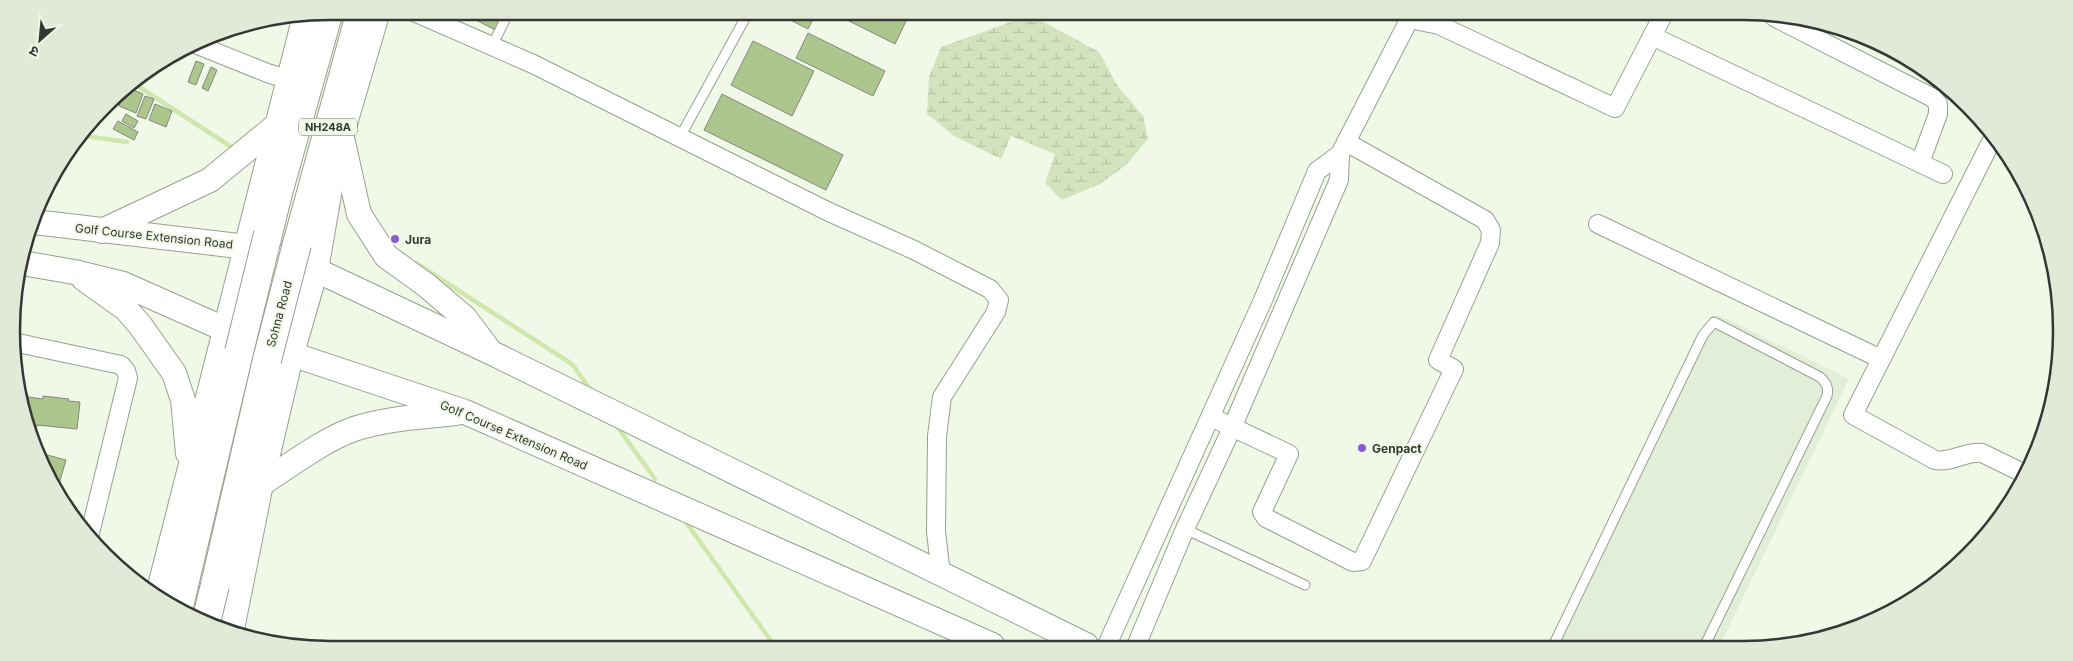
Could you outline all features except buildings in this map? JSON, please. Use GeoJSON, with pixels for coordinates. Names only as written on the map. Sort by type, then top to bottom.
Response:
{"type":"FeatureCollection","features":[{"type":"Feature","properties":{"kind":"highway","name":"NH248A"},"geometry":{"type":"LineString","coordinates":[[180,602],[232,342],[257,240],[278,193],[328,20]]}},
{"type":"Feature","properties":{"kind":"highway","name":"Sohna Road"},"geometry":{"type":"LineString","coordinates":[[224,622],[215,585],[279,358],[298,244],[359,20]]}},
{"type":"Feature","properties":{"kind":"main road"},"geometry":{"type":"LineString","coordinates":[[224,622],[261,484],[279,358],[316,270],[336,154],[376,20]]}},
{"type":"Feature","properties":{"kind":"main road"},"geometry":{"type":"LineString","coordinates":[[257,240],[278,124],[304,22]]}},
{"type":"Feature","properties":{"kind":"main road"},"geometry":{"type":"LineString","coordinates":[[102,231],[210,180],[278,124]]}},
{"type":"Feature","properties":{"kind":"main road"},"geometry":{"type":"LineString","coordinates":[[342,135],[359,214],[386,256],[426,285],[465,318],[492,353]]}},
{"type":"Feature","properties":{"kind":"main road","name":"Golf Course Extension Road"},"geometry":{"type":"LineString","coordinates":[[39,223],[102,231],[257,240],[492,353],[1078,641]]}},
{"type":"Feature","properties":{"kind":"main road","name":"Golf Course Extension Road"},"geometry":{"type":"LineString","coordinates":[[28,264],[74,272],[123,284],[232,342],[279,358],[465,412],[983,641]]}},
{"type":"Feature","properties":{"kind":"main road"},"geometry":{"type":"LineString","coordinates":[[74,272],[126,309],[140,325],[174,373],[183,400],[190,470]]}},
{"type":"Feature","properties":{"kind":"main road"},"geometry":{"type":"LineString","coordinates":[[159,590],[190,470],[232,342]]}},
{"type":"Feature","properties":{"kind":"main road"},"geometry":{"type":"LineString","coordinates":[[261,484],[329,441],[353,429],[384,421],[465,412]]}},
{"type":"Feature","properties":{"kind":"street"},"geometry":{"type":"LineString","coordinates":[[432,20],[492,46],[680,137],[828,212],[914,250],[990,290],[999,300],[996,312],[942,397],[937,436],[936,532],[940,574]]}},
{"type":"Feature","properties":{"kind":"street"},"geometry":{"type":"LineString","coordinates":[[1138,641],[1185,529],[1232,428],[1339,180],[1343,148],[1409,20]]}},
{"type":"Feature","properties":{"kind":"street"},"geometry":{"type":"LineString","coordinates":[[1418,20],[1439,25],[1615,108],[1660,20]]}},
{"type":"Feature","properties":{"kind":"street"},"geometry":{"type":"LineString","coordinates":[[1787,24],[1933,98],[1938,104],[1938,114],[1920,163]]}},
{"type":"Feature","properties":{"kind":"street"},"geometry":{"type":"LineString","coordinates":[[1652,36],[1943,174]]}},
{"type":"Feature","properties":{"kind":"street"},"geometry":{"type":"LineString","coordinates":[[204,47],[289,80]]}},
{"type":"Feature","properties":{"kind":"street"},"geometry":{"type":"LineString","coordinates":[[1990,143],[1852,415],[1935,460],[1944,461],[1974,452],[1982,453],[2019,471]]}},
{"type":"Feature","properties":{"kind":"street"},"geometry":{"type":"LineString","coordinates":[[1109,641],[1263,300],[1316,170],[1343,148]]}},
{"type":"Feature","properties":{"kind":"street"},"geometry":{"type":"LineString","coordinates":[[1211,417],[1289,454],[1262,512],[1266,518],[1353,562],[1362,561],[1454,369],[1438,360],[1490,243],[1491,230],[1485,220],[1343,148]]}},
{"type":"Feature","properties":{"kind":"street"},"geometry":{"type":"LineString","coordinates":[[1598,224],[1881,359]]}},
{"type":"Feature","properties":{"kind":"street"},"geometry":{"type":"LineString","coordinates":[[21,344],[120,365],[126,371],[128,378],[91,528]]}},
{"type":"Feature","properties":{"kind":"street"},"geometry":{"type":"LineString","coordinates":[[1189,465],[1210,474]]}},
{"type":"Feature","properties":{"kind":"lane"},"geometry":{"type":"LineString","coordinates":[[492,46],[505,20]]}},
{"type":"Feature","properties":{"kind":"lane"},"geometry":{"type":"LineString","coordinates":[[680,137],[744,20]]}},
{"type":"Feature","properties":{"kind":"lane"},"geometry":{"type":"LineString","coordinates":[[1555,641],[1704,335],[1714,322],[1820,377],[1828,390],[1827,396],[1707,641]]}},
{"type":"Feature","properties":{"kind":"lane"},"geometry":{"type":"LineString","coordinates":[[1185,529],[1305,585]]}},
{"type":"Feature","properties":{"kind":"shaded area"},"geometry":{"type":"Polygon","coordinates":[[[1717,314],[1849,379],[1722,641],[1557,641],[1717,314]]]}},
{"type":"Feature","properties":{"kind":"green space"},"geometry":{"type":"Polygon","coordinates":[[[1017,20],[1040,20],[1099,52],[1117,85],[1143,116],[1148,139],[1126,165],[1100,184],[1062,200],[1045,183],[1055,154],[1011,136],[1001,159],[954,136],[927,114],[929,77],[941,47],[1017,20]]]}},
{"type":"Feature","properties":{"kind":"waterway"},"geometry":{"type":"LineString","coordinates":[[138,86],[233,148]]}},
{"type":"Feature","properties":{"kind":"waterway"},"geometry":{"type":"LineString","coordinates":[[88,136],[127,142]]}},
{"type":"Feature","properties":{"kind":"waterway"},"geometry":{"type":"LineString","coordinates":[[416,263],[572,364],[592,392]]}},
{"type":"Feature","properties":{"kind":"waterway"},"geometry":{"type":"LineString","coordinates":[[616,425],[655,479]]}},
{"type":"Feature","properties":{"kind":"waterway"},"geometry":{"type":"LineString","coordinates":[[683,518],[771,641]]}},
{"type":"Feature","properties":{"kind":"place","name":"Jura"},"geometry":{"type":"Point","coordinates":[395,239]}},
{"type":"Feature","properties":{"kind":"place","name":"Genpact"},"geometry":{"type":"Point","coordinates":[1362,448]}}]}
